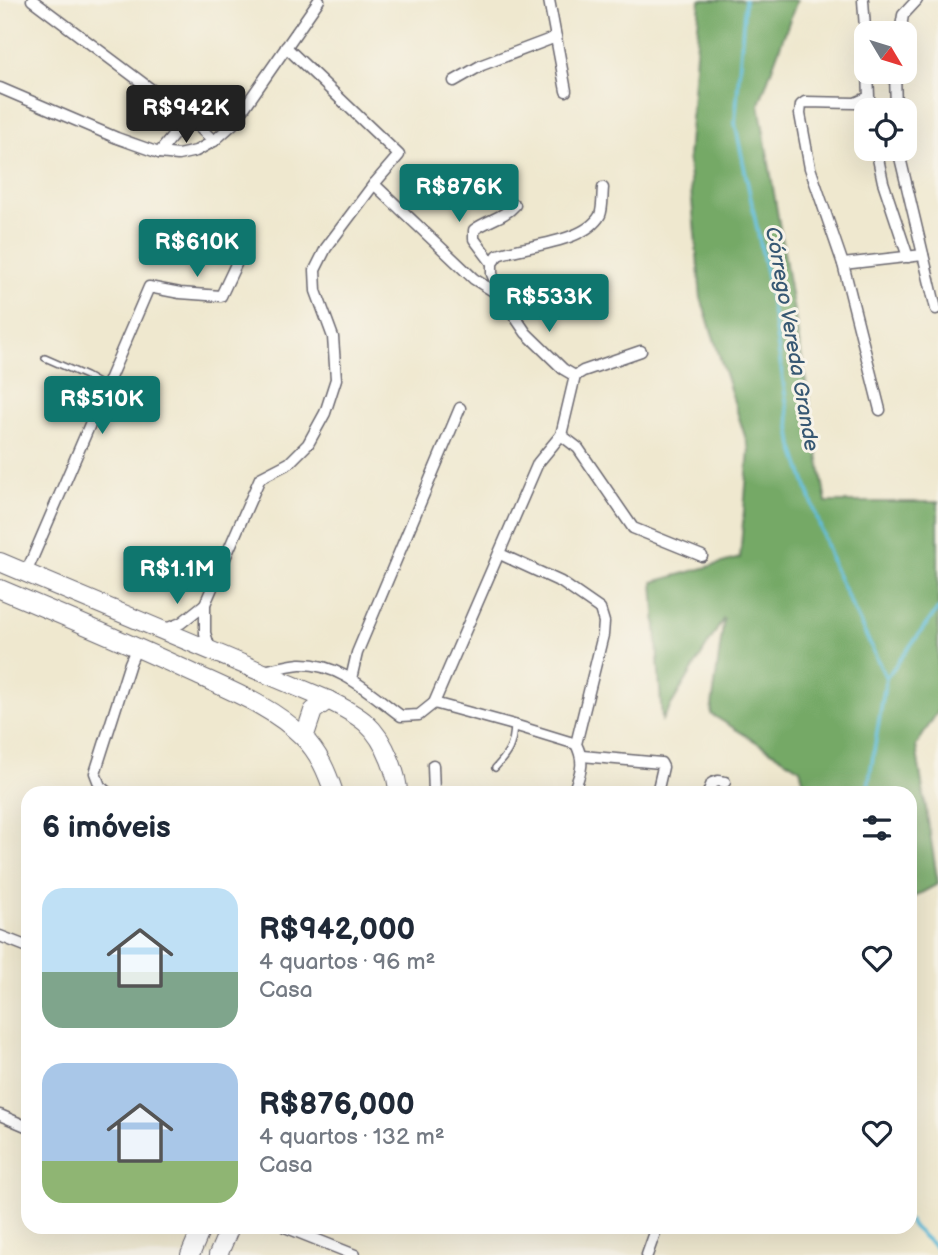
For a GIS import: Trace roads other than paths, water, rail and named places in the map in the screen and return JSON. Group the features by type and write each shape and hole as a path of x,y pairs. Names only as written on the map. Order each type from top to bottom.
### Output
{"main road":[{"path":"0,562 328,700 360,716 375,730 393,767 397,786"},
{"path":"0,589 137,647 256,703 283,720 304,738 325,767 332,786"},
{"path":"304,738 313,711 328,700"},
{"path":"190,1255 199,1234"},
{"path":"218,1255 227,1234"}],"street":[{"path":"32,0 188,117 214,141"},
{"path":"0,88 159,153 178,155 196,151 214,141 233,124 319,0"},
{"path":"549,0 566,91"},
{"path":"863,0 864,21"},
{"path":"901,21 902,15 917,0"},
{"path":"454,81 482,65 556,37"},
{"path":"211,652 205,633 205,604 260,478 289,463 308,444 325,412 336,379 333,337 316,291 315,270 326,248 399,155 286,47"},
{"path":"868,84 869,97 855,103 805,102 801,105 800,114 810,168 843,264 880,410"},
{"path":"159,153 188,117"},
{"path":"879,161 908,257"},
{"path":"901,161 936,309"},
{"path":"374,184 474,279 500,296"},
{"path":"575,376 563,369 526,333 500,296 492,274 492,263 498,255 565,239 592,225 601,213 603,188"},
{"path":"492,263 474,239 474,230 484,222 508,213 515,205"},
{"path":"26,573 149,288 221,296 238,260 235,252 218,243"},
{"path":"843,264 923,255"},
{"path":"260,672 301,664 337,672 351,679 401,716 419,715 434,704 538,463 562,435 575,376 641,351"},
{"path":"351,679 358,653 460,408"},
{"path":"562,435 578,448 633,528 702,556"},
{"path":"500,554 561,582 600,609 604,622 603,635 576,744 582,756 582,766 575,786"},
{"path":"162,630 181,622 205,604"},
{"path":"100,786 95,773 137,647"},
{"path":"434,704 514,724 576,744"},
{"path":"582,756 661,763 663,767 659,786"},
{"path":"433,765 434,786"},
{"path":"711,786 718,780 725,782"},
{"path":"0,936 21,944"},
{"path":"0,1115 21,1124"},
{"path":"302,1234 355,1255"},
{"path":"647,1255 654,1234"}],"lane":[{"path":"45,358 106,387"},
{"path":"495,768 508,754 514,724"}],"waterway":[{"name":"Córrego Vereda Grande","path":"745,0 735,123 768,281 793,446 834,568 886,678 868,786"},
{"path":"886,678 938,609"},
{"name":"Córrego Vereda Grande","path":"917,1231 938,1250"}]}
